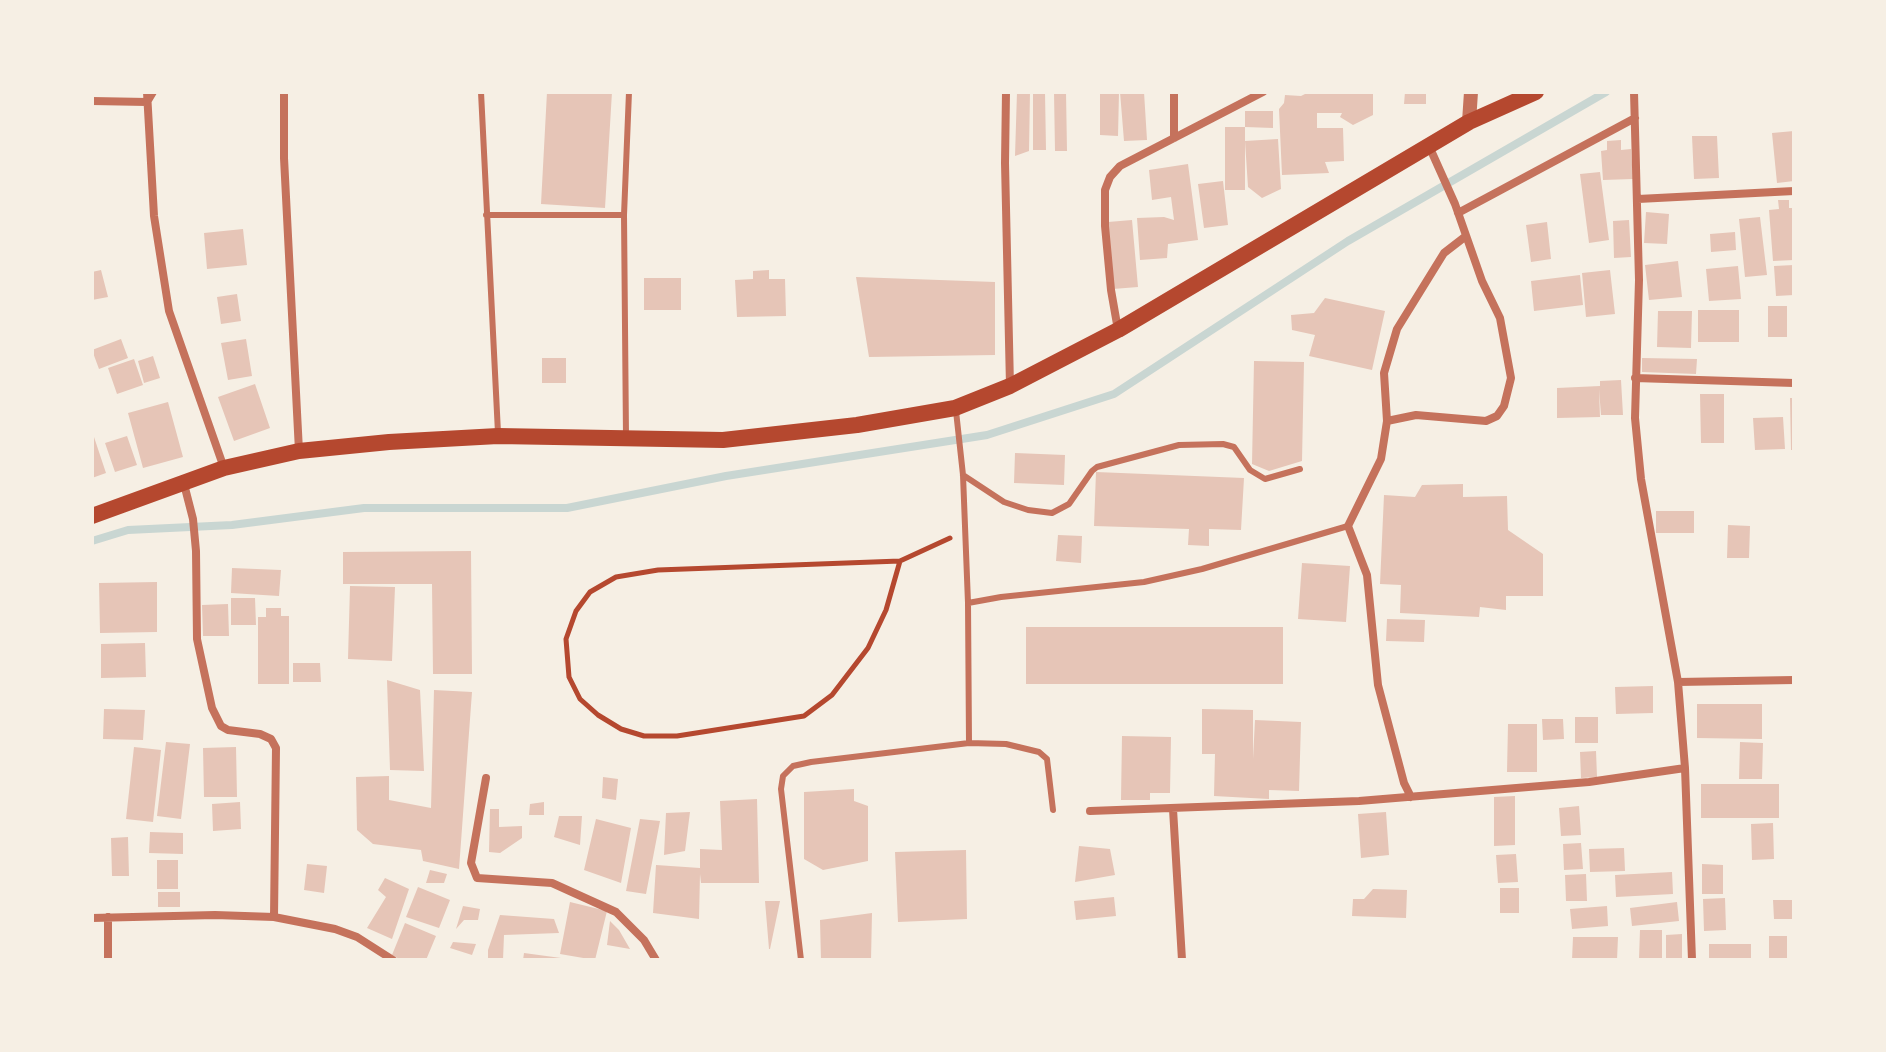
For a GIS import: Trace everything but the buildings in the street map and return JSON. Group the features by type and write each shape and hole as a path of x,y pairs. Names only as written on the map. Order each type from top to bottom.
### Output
{"main road":[{"path":"92,516 224,468 299,451 498,436 723,440 857,425 955,408 1010,386 1118,330 1469,122 1536,92"}],"street":[{"path":"92,101 147,97 153,92"},
{"path":"284,92 284,158 299,451"},
{"path":"1006,92 1010,386"},
{"path":"1174,92 1174,138"},
{"path":"1118,330 1111,290 1105,190 1110,177 1120,166 1263,92"},
{"path":"1469,122 1471,92"},
{"path":"1634,92 1639,280 1635,418 1641,479 1678,682 1685,768 1692,960"},
{"path":"147,97 154,216 169,311 224,468"},
{"path":"1456,208 1635,115"},
{"path":"1387,421 1416,415 1486,421 1497,416 1504,406 1511,378 1500,318 1482,281 1456,208 1429,146"},
{"path":"1638,199 1794,191"},
{"path":"1411,797 1404,783 1378,685 1367,575 1348,526 1381,459 1387,421 1384,373 1397,329 1444,253 1466,236"},
{"path":"1635,378 1794,383"},
{"path":"184,484 193,519 196,551 197,639 212,708 221,726 228,730 260,734 271,739 276,748 274,917"},
{"path":"1678,682 1794,680"},
{"path":"1090,811 1411,797 1589,782 1685,768"},
{"path":"486,778 471,863 477,878 552,883 616,912 644,940 656,960"},
{"path":"1173,809 1182,960"},
{"path":"108,917 108,960"},
{"path":"92,918 274,917 335,929 357,937 393,960"}],"lane":[{"path":"481,92 498,436"},
{"path":"626,438 624,215 629,92"},
{"path":"486,215 624,215"},
{"path":"955,408 963,475 969,743"},
{"path":"963,475 1004,502 1028,510 1052,513 1069,504 1097,467 1179,445 1223,444 1234,447 1250,470 1265,479 1300,469"},
{"path":"968,603 1144,582 1202,569 1348,526"},
{"path":"801,960 781,789 783,776 793,766 969,743 1006,744 1039,752 1047,759 1053,810"}],"path":[{"path":"900,561 886,610 868,648 832,695 804,716 677,736 644,736 621,729 598,715 580,699 569,677 566,639 576,611 590,592 616,577 658,570 900,561 965,530"}],"waterway":[{"path":"92,541 128,530 232,525 364,508 567,508 726,476 987,435 1114,394 1348,241 1606,92"}]}
